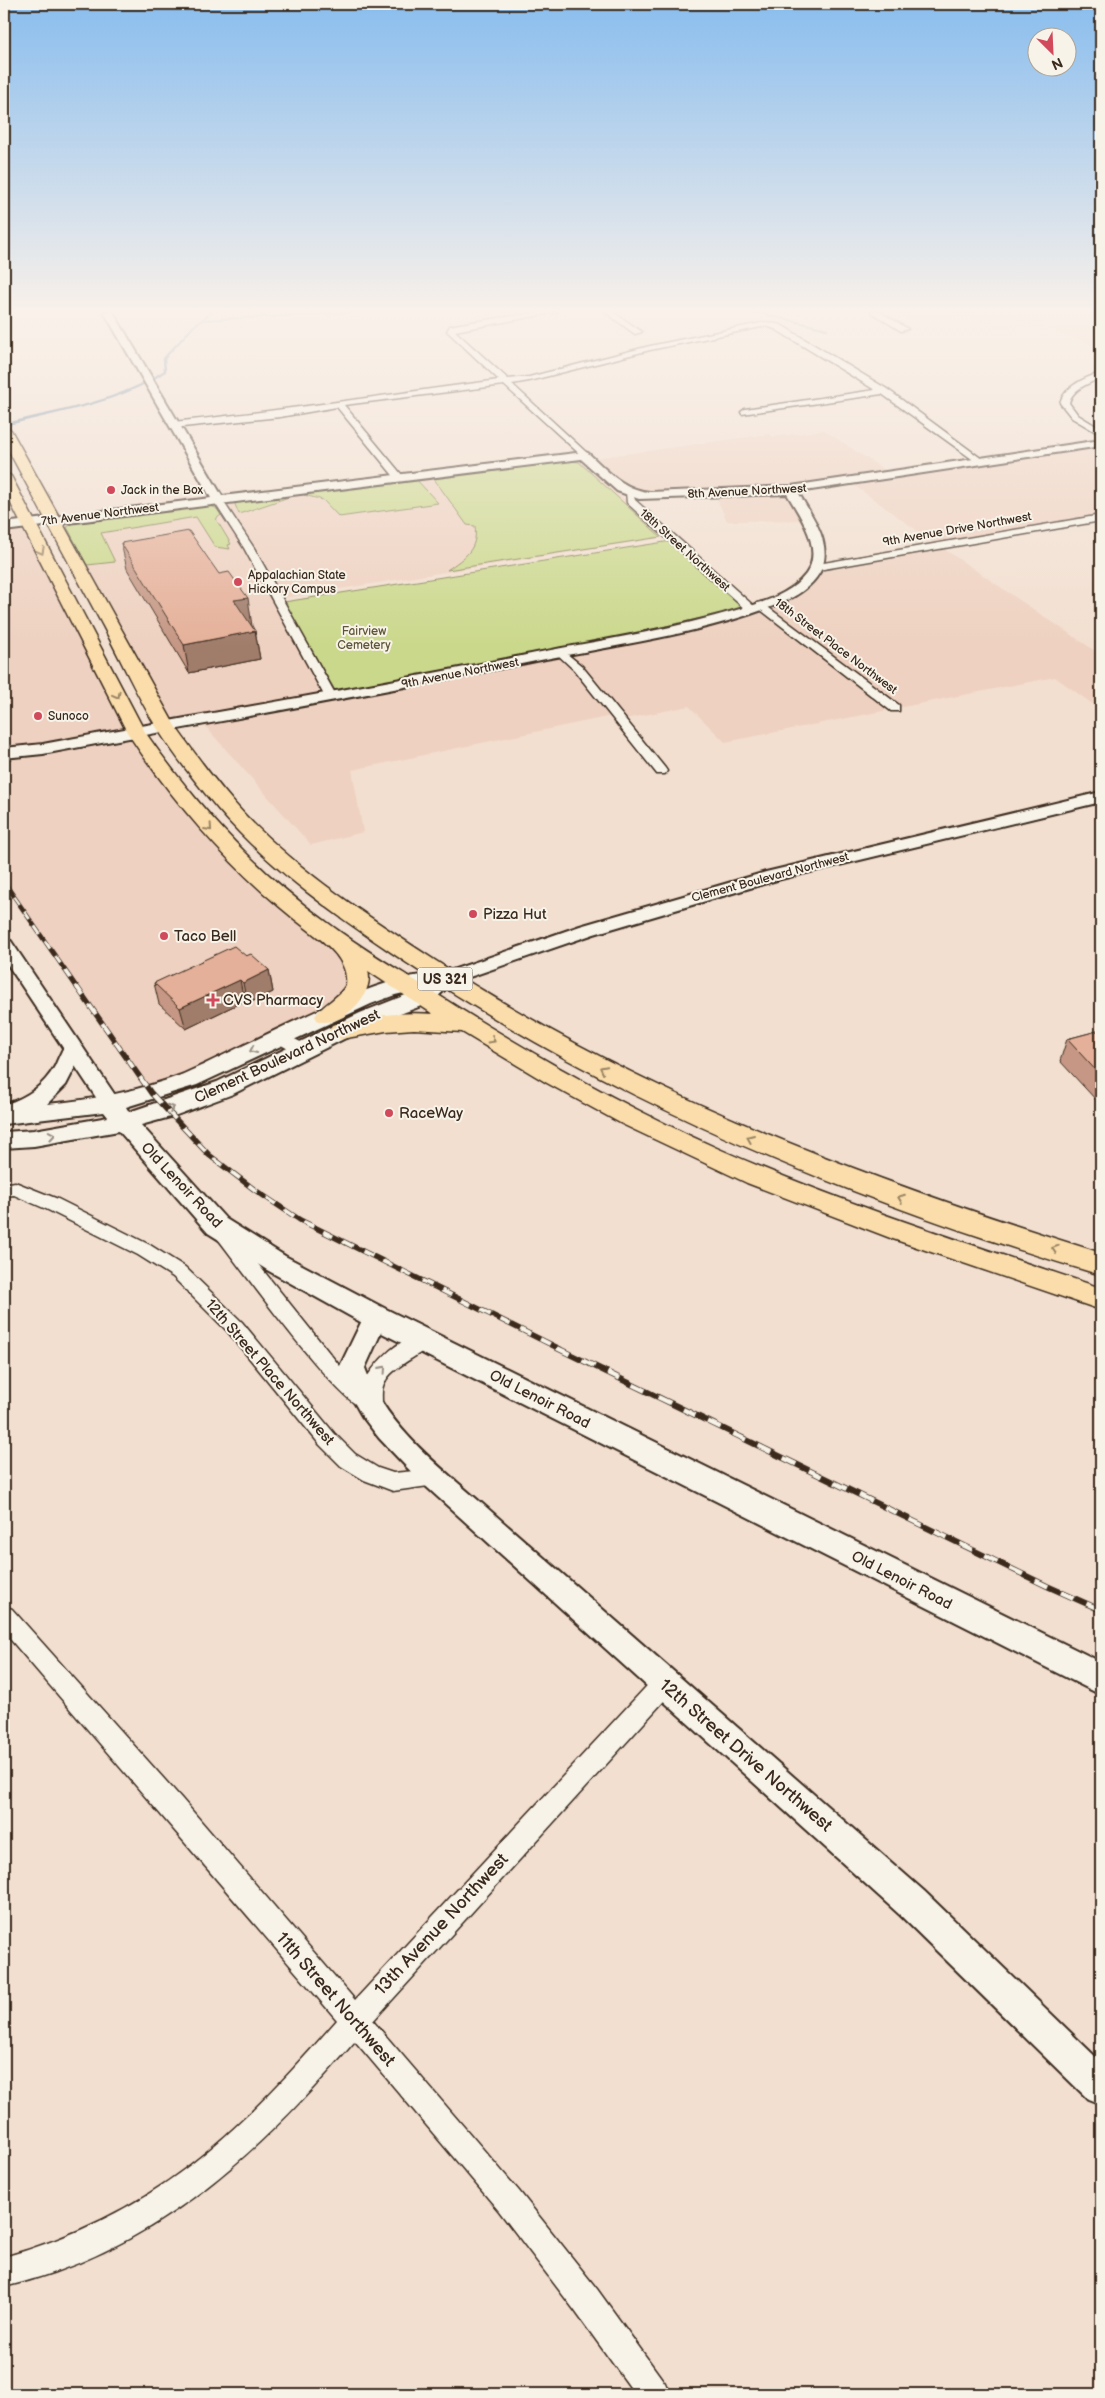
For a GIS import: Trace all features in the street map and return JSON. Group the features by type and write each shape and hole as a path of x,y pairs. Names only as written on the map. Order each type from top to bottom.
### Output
{"highway":[{"name":"US 321","path":"4,430 166,727 208,785 267,847 340,907 445,979 508,1018 577,1056 653,1094 735,1132 825,1169 923,1206 1101,1264"},
{"name":"US 321","path":"4,476 27,524 136,732 177,792 234,856 323,930 469,1027 547,1073 632,1118 710,1155 805,1195 907,1234 1101,1299"},
{"path":"323,930 353,960 360,974 358,988 347,1001 334,1024"},
{"path":"334,1024 406,1020 436,1021 469,1027"}],"main road":[{"name":"Clement Boulevard Northwest","path":"117,1112 166,1110 225,1088 303,1050 334,1024 404,984 445,979"},
{"name":"Clement Boulevard Northwest","path":"117,1112 151,1093 190,1079 280,1037 334,1024 424,997 445,979"},
{"path":"4,1115 23,1108 41,1097 61,1076 73,1050"},
{"path":"4,1115 117,1112"},
{"path":"4,1140 34,1138 117,1112"},
{"name":"Old Lenoir Road","path":"117,1112 217,1226 276,1263 425,1342 1101,1679"}],"street":[{"path":"184,424 173,425 249,548 331,697"},
{"path":"355,424 399,478"},
{"name":"18th Street Northwest","path":"550,424 618,488 629,493 630,501 756,607"},
{"path":"929,424 982,462"},
{"path":"1087,424 1101,432"},
{"name":"8th Avenue Northwest","path":"629,493 650,496 791,490 1101,443"},
{"name":"7th Avenue Northwest","path":"4,527 584,456"},
{"path":"791,490 816,539 820,554 818,567"},
{"name":"9th Avenue Drive Northwest","path":"818,567 1099,521"},
{"name":"9th Avenue Northwest","path":"4,753 43,749 331,697 722,618 756,607 799,588 812,576 818,567"},
{"name":"18th Street Place Northwest","path":"756,607 895,708"},
{"path":"561,652 578,668 661,772"},
{"name":"Clement Boulevard Northwest","path":"445,979 588,930 772,876 1101,797"},
{"path":"4,945 73,1050 117,1112"},
{"path":"280,1037 303,1050"},
{"name":"12th Street Place Northwest","path":"4,1190 15,1188 52,1204 137,1246 179,1272 234,1327 327,1439 348,1460 371,1474 393,1482 436,1478"},
{"name":"12th Street Drive Northwest","path":"217,1226 332,1371 436,1478 912,1903 1101,2086"},
{"path":"376,1317 352,1368 360,1390 381,1420"},
{"path":"381,1420 371,1406 370,1392 377,1377 397,1357 425,1342"},
{"name":"11th Street Northwest","path":"4,1616 173,1808 509,2201 586,2300 654,2394"},
{"name":"13th Avenue Northwest","path":"4,2272 24,2267 85,2244 154,2209 212,2167 275,2108 354,2019 665,1683"}],"shaded area":[{"path":"824,430 892,475 1101,447 1101,516 1050,523 1052,525 938,545 1101,655 1101,710 1055,677 725,742 689,706 620,720 616,715 352,770 363,832 311,845 205,726 333,703 331,697 722,617 792,592 818,567 936,544 848,481 791,490 807,520 727,521 714,493 638,495 588,459 769,434 774,437"},
{"name":"Appalachian State Hickory Campus","path":"570,459 584,461 665,537 271,600 320,687 316,694 177,719 166,715 67,527 78,521"},
{"path":"27,524 155,762 353,960 347,1001 151,1093 4,882 4,527"}],"green space":[{"path":"571,461 579,462 661,537 447,570 469,552 474,541 475,526 467,525 434,479 438,476"},
{"path":"416,479 438,503 339,517 323,500 304,495 312,491"},
{"path":"284,495 289,497 239,514 234,502"},
{"path":"206,505 216,508 221,515 216,519 231,544 228,545 230,549 215,547 196,517 101,533 115,562 87,565 67,527 78,521"},
{"name":"Fairview Cemetery","path":"671,541 746,608 582,645 336,692 284,602"}],"building":[{"name":"Appalachian State Hickory Campus","path":"189,531 219,574 229,572 248,598 234,600 255,631 184,645 121,543"},
{"path":"234,946 246,956 251,954 269,970 243,983 240,980 180,1008 154,983"},
{"path":"1101,1030 1101,1076 1067,1039"}],"waterway":[{"path":"4,425 9,424"}],"railway":[{"path":"4,882 78,989"},
{"path":"77,987 151,1093 209,1155 255,1190 300,1220 560,1349"},
{"path":"557,1348 1047,1586 1101,1610"}],"place":[{"name":"Jack in the Box","path":"111,490"},
{"name":"Appalachian State Hickory Campus","path":"238,582"},
{"name":"Sunoco","path":"38,716"},
{"name":"Pizza Hut","path":"473,914"},
{"name":"Taco Bell","path":"164,936"},
{"name":"CVS Pharmacy","path":"213,1000"},
{"name":"RaceWay","path":"389,1113"}]}
